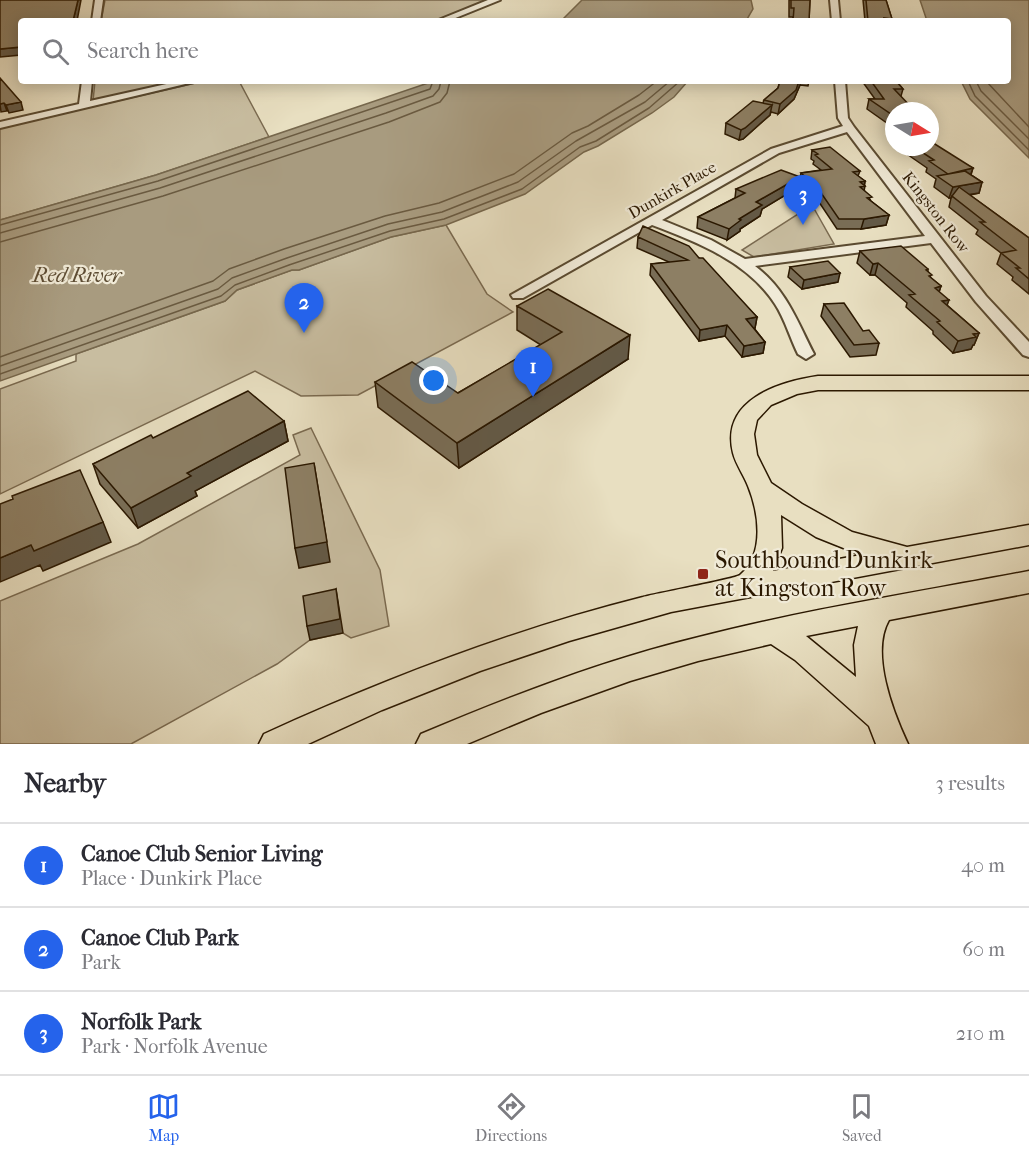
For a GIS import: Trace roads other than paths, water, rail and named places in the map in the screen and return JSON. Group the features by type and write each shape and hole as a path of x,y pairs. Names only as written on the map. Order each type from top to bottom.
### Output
{"main road":[{"path":"746,587 759,573 769,549 768,519 762,489 750,467 742,435 751,411 769,395 818,382 1029,383"},
{"path":"762,489 850,543 878,551 924,554"},
{"path":"274,744 355,707 498,651 622,614 746,587 1029,535"},
{"path":"432,744 556,693 696,650 1029,582"},
{"path":"879,612 868,642 879,716 892,744"},
{"path":"776,632 809,654 879,716"}],"street":[{"path":"96,18 99,0"},
{"path":"448,18 496,0"},
{"path":"834,0 836,18"},
{"path":"84,106 87,84"},
{"path":"0,125 181,84"},
{"name":"Kingston Row","path":"840,84 843,118 849,128 1002,324 1029,352"},
{"name":"Dunkirk Place","path":"518,295 775,151 849,128"},
{"path":"654,220 689,234 744,263 780,300 806,354"},
{"path":"744,263 934,239"}],"water":[{"path":"582,0 751,0 753,9 748,18 564,18"},
{"path":"920,0 1029,0 1029,158 970,99 962,84 1011,84 1011,18 926,18"},
{"name":"Red River","path":"425,84 685,84 674,97 652,113 584,152 525,194 446,225 391,237 299,270 292,270 237,290 225,301 0,381 0,220 156,175"}],"place":[{"name":"Norfolk Park","path":"803,225"},
{"name":"Canoe Club Park","path":"304,333"},
{"name":"Canoe Club Senior Living","path":"533,397"},
{"name":"Southbound Dunkirk at Kingston Row","path":"703,574"}]}
